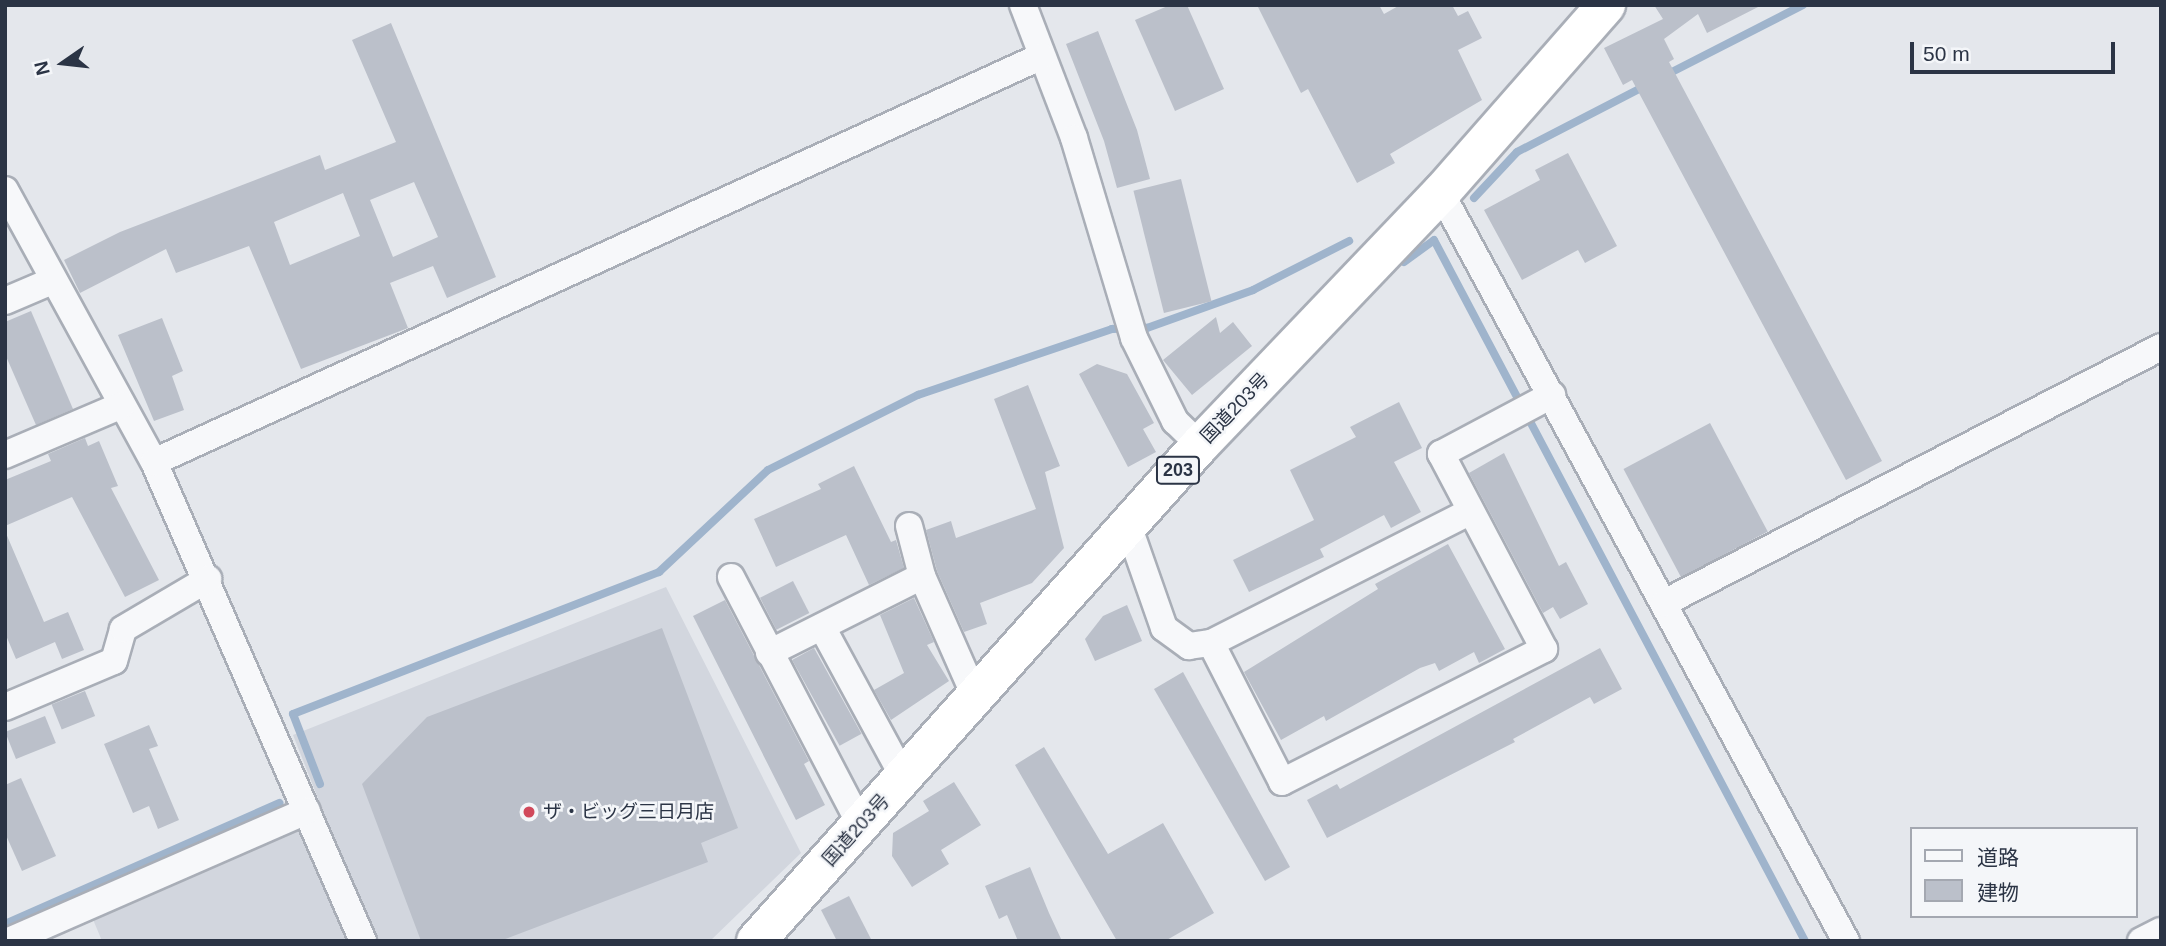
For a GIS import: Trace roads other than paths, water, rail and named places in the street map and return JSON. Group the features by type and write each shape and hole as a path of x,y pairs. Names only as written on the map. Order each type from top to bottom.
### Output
{"highway":[{"name":"国道203号","path":"756,941 1200,445 1441,193 1606,5"}],"street":[{"path":"1023,5 1074,138 1131,328 1175,421 1200,445"},
{"path":"154,462 1042,56"},
{"path":"5,190 52,281 154,462 208,579 363,941"},
{"path":"1441,193 1846,941"},
{"path":"5,301 52,281"},
{"path":"1664,603 2161,346"},
{"path":"1211,643 1282,782 1544,649 1469,512 1441,454 1552,395"},
{"path":"5,455 122,405"},
{"path":"1128,525 1164,628 1189,646 1211,643 1469,512"},
{"path":"909,526 922,576 975,696"},
{"path":"769,653 922,576"},
{"path":"731,577 860,824"},
{"path":"5,707 114,661 123,629 208,579"},
{"path":"822,627 903,776"},
{"path":"9,941 307,811"},
{"path":"2141,941 2161,931"}],"waterway":[{"path":"1666,75 1803,5"},
{"path":"1474,198 1517,152 1645,86"},
{"path":"1404,262 1434,240 1805,941"},
{"path":"320,784 293,714 659,572 768,470 918,395 1112,329 1147,328 1253,290 1349,241"},
{"path":"5,924 279,803"}],"place":[{"name":"ザ・ビッグ三日月店","path":"529,812"}]}
